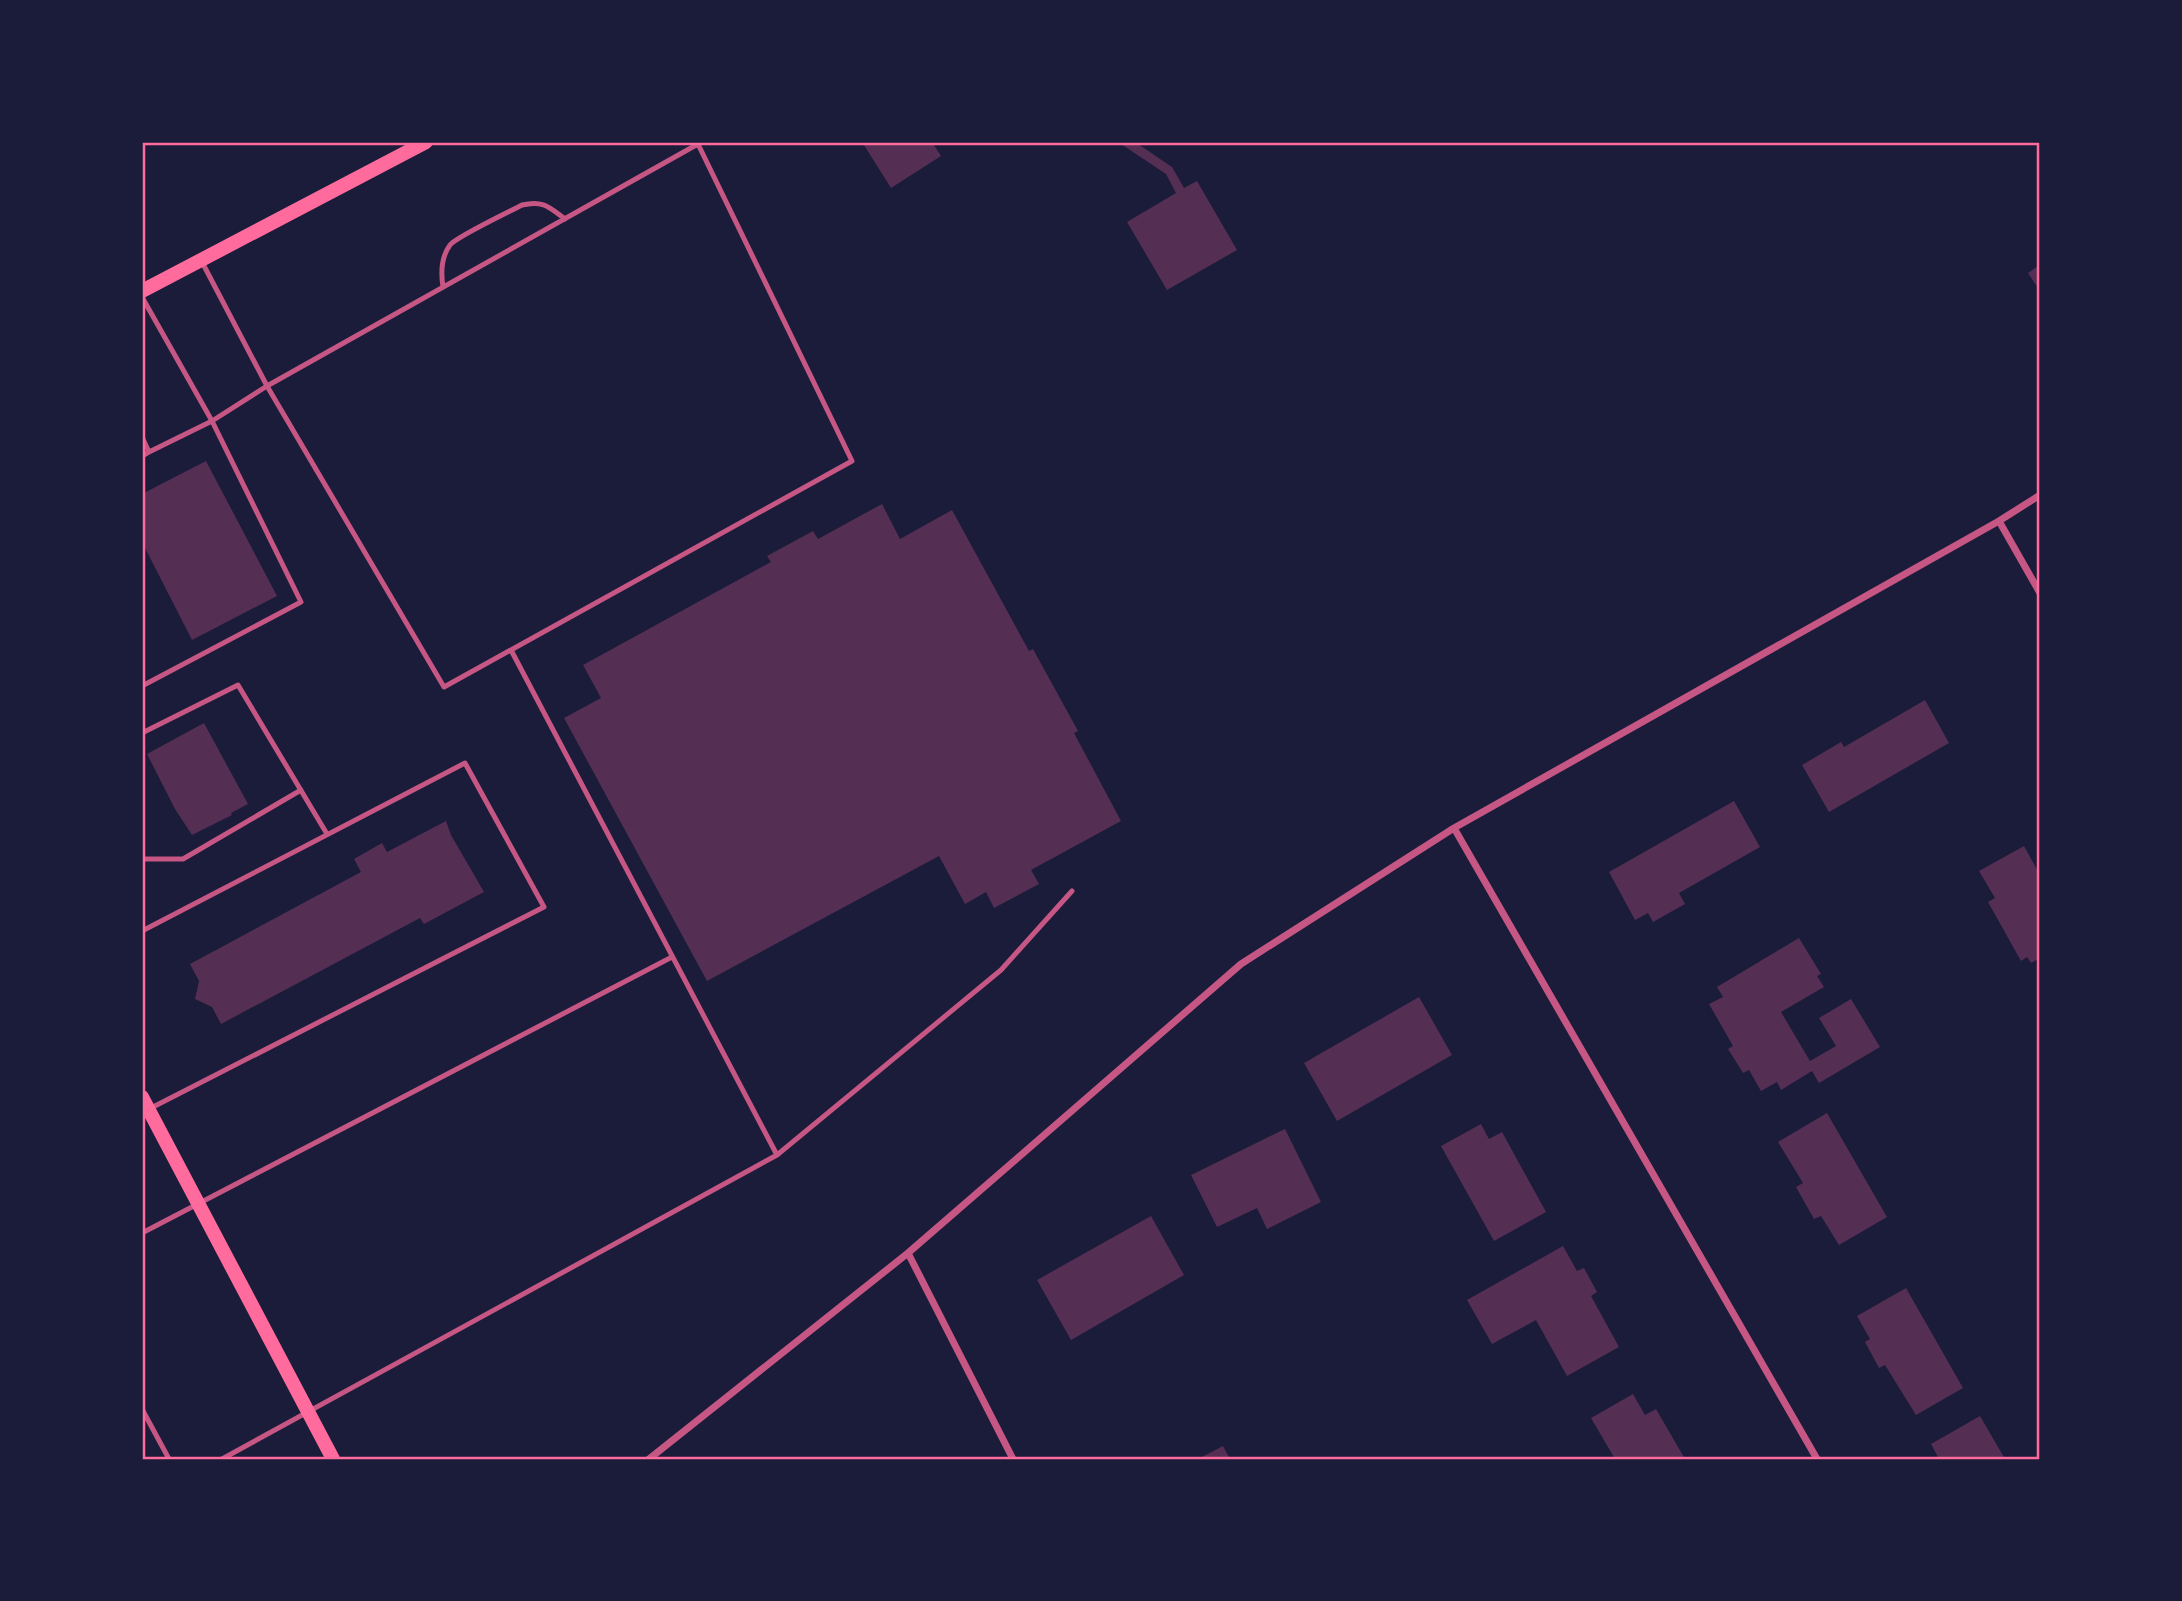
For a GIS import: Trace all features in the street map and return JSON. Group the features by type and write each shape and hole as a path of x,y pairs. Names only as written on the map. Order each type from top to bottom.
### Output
{"main road":[{"path":"142,291 426,142"},
{"path":"145,1104 333,1459"}],"street":[{"path":"649,1459 908,1253 1241,964 1454,828 1999,521 2040,495"},
{"path":"1999,521 2040,593"},
{"path":"1454,828 1817,1459"},
{"path":"908,1253 1013,1459"}],"lane":[{"path":"142,456 212,421 267,386 698,143 852,461 444,687 267,386 200,259"},
{"path":"443,287 443,261 451,244 522,205 534,202 547,205 565,219"},
{"path":"142,297 212,421 301,602 142,686"},
{"path":"142,437 149,452"},
{"path":"510,650 777,1155"},
{"path":"142,733 238,685 327,834"},
{"path":"142,931 465,763 544,907 145,1104"},
{"path":"142,859 183,859 301,790"},
{"path":"222,1459 777,1155 1001,970 1072,891"},
{"path":"142,1233 672,957"},
{"path":"142,1409 169,1459"}],"building":[{"path":"862,142 932,142 941,156 891,188"},
{"path":"1118,142 1135,142 1172,167 1184,188 1197,181 1237,250 1167,290 1127,222 1176,193 1166,174"},
{"path":"2040,265 2040,291 2028,273"},
{"path":"206,461 277,596 192,640 142,542 142,494"},
{"path":"882,504 900,539 952,510 1029,651 1033,649 1078,731 1074,733 1121,821 1031,870 1039,884 994,908 986,892 965,904 939,856 707,981 564,718 601,698 583,665 771,562 767,556 813,531 818,539"},
{"path":"1925,700 1949,743 1829,812 1802,765 1841,742 1844,747"},
{"path":"204,723 248,804 192,835 175,809 147,754"},
{"path":"1734,801 1760,847 1679,893 1685,904 1653,922 1648,913 1635,920 1609,872"},
{"path":"446,821 451,835 484,892 424,924 420,918 221,1024 212,1007 195,999 199,981 190,964 361,872 354,859 382,843 387,852"},
{"path":"2024,846 2040,875 2040,958 2031,963 2027,957 2021,961 1988,902 1995,898 1979,871"},
{"path":"1799,938 1821,974 1817,976 1824,987 1781,1012 1810,1061 1836,1046 1819,1018 1851,999 1880,1047 1819,1083 1812,1071 1781,1090 1777,1082 1761,1091 1749,1070 1743,1073 1728,1049 1733,1046 1709,1004 1723,997 1717,987"},
{"path":"1419,997 1452,1055 1337,1121 1304,1063"},
{"path":"1827,1113 1887,1217 1839,1245 1821,1216 1814,1219 1796,1187 1803,1183 1778,1142"},
{"path":"1481,1124 1489,1139 1502,1132 1546,1212 1494,1241 1441,1146"},
{"path":"1285,1129 1321,1202 1267,1229 1257,1208 1217,1227 1191,1175"},
{"path":"1151,1216 1184,1275 1071,1340 1037,1280"},
{"path":"1563,1246 1577,1271 1584,1268 1597,1292 1591,1296 1619,1347 1567,1376 1536,1320 1492,1344 1467,1300"},
{"path":"1906,1288 1963,1388 1916,1415 1885,1365 1879,1368 1865,1342 1870,1339 1857,1316"},
{"path":"1633,1394 1645,1415 1656,1409 1685,1459 1615,1459 1591,1418"},
{"path":"1980,1416 2005,1459 1939,1459 1931,1444"},
{"path":"1223,1446 1230,1459 1198,1459"}]}
